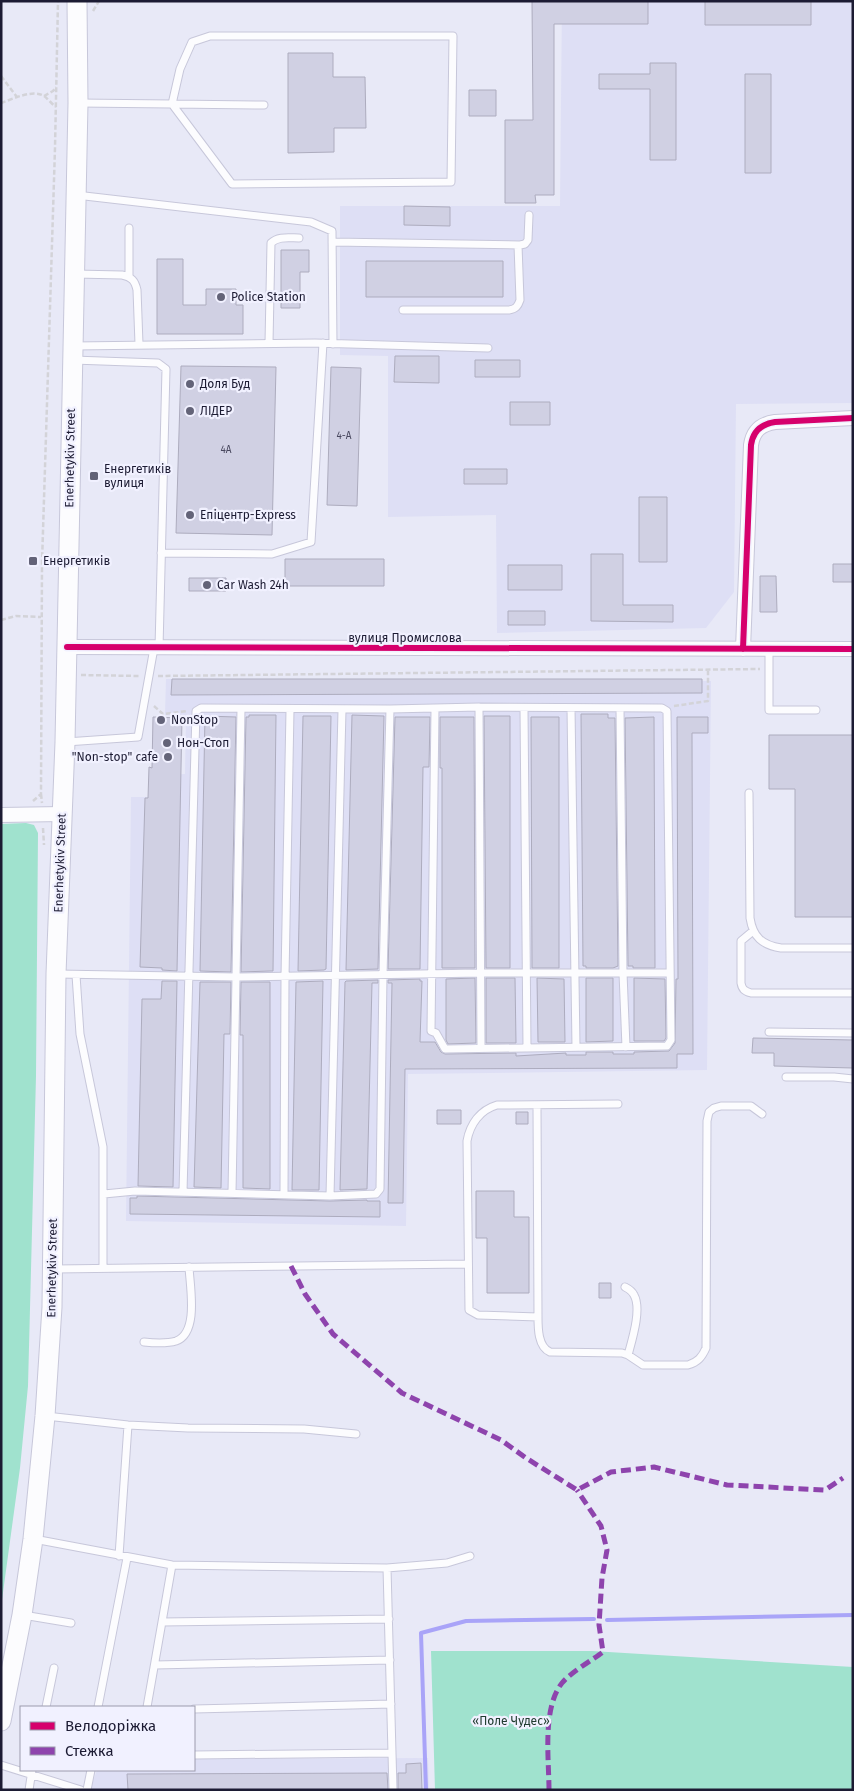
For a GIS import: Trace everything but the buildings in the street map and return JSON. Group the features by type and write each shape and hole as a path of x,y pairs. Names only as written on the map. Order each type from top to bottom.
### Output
{"main road":[{"name":"Enerhetykiv Street","path":"1,1721 22,1615 32,1539 45,1416 52,1307 56,974 65,742 78,103 77,1"}],"street":[{"path":"743,649 750,445 754,433 763,425 775,422 853,418"},
{"name":"вулиця Промислова","path":"67,648 853,649"},
{"path":"1,815 62,814"}],"lane":[{"path":"210,36 453,36 451,182 232,184 172,104 180,69 192,42 210,36"},
{"path":"78,103 264,105"},
{"path":"76,195 311,222 332,231 333,344"},
{"path":"332,242 518,245 525,244 528,240 529,215"},
{"path":"129,228 129,276"},
{"path":"269,343 271,243 280,238 298,238"},
{"path":"403,310 514,309 520,300 518,245"},
{"path":"74,274 129,276 135,282 137,290 138,344"},
{"path":"161,553 272,554 311,542 323,343"},
{"path":"72,353 138,344 323,343 488,348"},
{"path":"65,742 138,737 157,648 166,369 158,363 72,353"},
{"path":"769,649 768,710 816,710"},
{"path":"479,707 481,1048"},
{"path":"524,708 528,1048"},
{"path":"571,708 576,1047"},
{"path":"620,708 623,973 626,1047"},
{"path":"183,1192 195,714 198,709 665,708 668,713 670,1044 664,1046 626,1047 446,1049 436,1033 431,1030 435,709"},
{"path":"232,1193 241,709"},
{"path":"104,1194 135,1191 330,1196 376,1194 380,1189 390,709"},
{"path":"284,1194 285,977 290,710"},
{"path":"330,1196 342,710"},
{"path":"749,793 750,918 753,931 763,942 781,948 853,948"},
{"path":"753,931 741,941 741,983 742,988 746,992 853,993"},
{"path":"56,974 285,977 481,973 670,973"},
{"path":"76,975 80,1034 103,1147 104,1268"},
{"path":"769,1032 853,1033"},
{"path":"786,1077 853,1079"},
{"path":"538,1317 478,1315 469,1310 467,1141 470,1130 479,1115 492,1106 618,1104"},
{"path":"537,1105 538,1330 541,1341 548,1351 616,1352 628,1355 643,1364 688,1365 702,1357 706,1348 706,1121 709,1112 720,1106 751,1106 762,1114"},
{"path":"52,1269 468,1264"},
{"path":"144,1342 171,1342 183,1337 188,1331 191,1312 188,1267"},
{"path":"625,1287 633,1292 636,1300 636,1321 628,1355"},
{"path":"45,1416 128,1425 188,1428 304,1429 356,1434"},
{"path":"119,1556 128,1425"},
{"path":"32,1539 172,1565 387,1568 447,1563 470,1556"},
{"path":"98,1706 127,1558"},
{"path":"147,1706 172,1565"},
{"path":"387,1568 393,1790"},
{"path":"22,1615 72,1623"},
{"path":"162,1622 389,1619"},
{"path":"155,1665 390,1660"},
{"path":"46,1706 54,1668"},
{"path":"195,1708 391,1704"},
{"path":"195,1755 392,1753"},
{"path":"1,1765 20,1769"},
{"path":"87,1790 91,1771"},
{"path":"29,1790 32,1772 82,1790"}],"path":[{"path":"44,847 42,814 41,617 58,1"},
{"path":"93,12 100,1"},
{"path":"1,76 18,97"},
{"path":"44,96 53,91 57,86"},
{"path":"1,103 18,97 36,94 44,96 56,107"},
{"path":"1,620 16,616 41,617"},
{"path":"42,675 150,676 769,669"},
{"path":"662,708 708,701 708,670"},
{"path":"152,703 163,714 198,709"},
{"path":"30,804 42,794"}],"shaded area":[{"path":"562,1 853,1 853,403 736,404 734,592 706,628 497,633 496,515 388,517 388,356 340,355 340,206 560,206"},
{"path":"166,679 711,681 707,1070 408,1074 406,1226 126,1221 131,797 166,797 167,775 185,774 186,716 165,715"},
{"path":"428,1758 429,1790 90,1790 97,1771 195,1771 195,1759"}],"green space":[{"path":"26,823 34,825 38,833 36,1076 28,1386 20,1468 1,1607 1,824"},
{"name":"«Поле Чудес»","path":"431,1651 592,1651 853,1667 853,1790 435,1790"}],"waterway":[{"path":"607,1620 853,1615"},
{"path":"426,1790 421,1633 466,1621 594,1619"}],"marked path":[{"path":"291,1266 305,1294 333,1334 402,1393 501,1440 577,1490 611,1472 654,1467 727,1485 825,1490 843,1478"},
{"path":"549,1790 549,1720 556,1694 562,1683 570,1675 603,1652 599,1625 602,1578 607,1550 601,1526 577,1490"}],"cycle path":[{"path":"743,649 751,445 754,436 762,426 775,422 853,418"},
{"path":"67,647 853,649"}],"place":[{"name":"Police Station","path":"221,297"},
{"name":"Доля Буд","path":"190,384"},
{"name":"ЛІДЕР","path":"190,411"},
{"name":"Енергетиків вулиця","path":"94,476"},
{"name":"Епіцентр-Express","path":"190,515"},
{"name":"Енергетиків","path":"33,561"},
{"name":"Car Wash 24h","path":"207,585"},
{"name":"NonStop","path":"161,720"},
{"name":"Нон-Стоп","path":"167,743"},
{"name":"\"Non-stop\" cafe","path":"168,757"}]}
